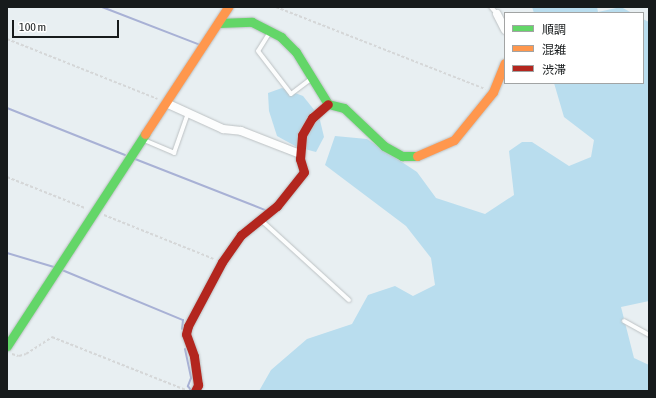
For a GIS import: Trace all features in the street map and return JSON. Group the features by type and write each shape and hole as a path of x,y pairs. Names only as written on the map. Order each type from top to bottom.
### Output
{"street":[{"path":"7,346 228,7"},
{"path":"497,14 504,28"},
{"path":"218,23 252,22 270,32 296,52 328,104 344,108 393,152 402,156 422,156 454,140 493,92 504,65"},
{"path":"166,103 223,129 241,131 300,154"},
{"path":"195,391 198,384 194,356 186,334 222,262 241,236 260,220 298,181 304,172 300,154 302,135 306,125 328,104"}],"lane":[{"path":"491,7 497,14"},
{"path":"270,32 258,51 291,94 312,79"},
{"path":"143,139 174,153 188,113"},
{"path":"260,220 349,300"},
{"path":"624,321 649,335"}],"path":[{"path":"276,7 493,92"},
{"path":"7,39 166,103"},
{"path":"7,177 222,262"},
{"path":"7,351 14,355 26,354 52,337 190,391"}],"shaded area":[{"path":"532,7 597,7 598,12 534,12"},
{"path":"621,7 630,12 598,12"},
{"path":"644,20 649,22 649,301 621,307 634,358 649,365 649,391 259,391 271,370 307,339 352,324 368,295 395,286 413,296 435,285 431,258 406,226 325,165 335,136 367,139 417,172 436,198 485,214 514,195 509,151 522,142 532,142 569,166 591,157 594,140 564,117 554,84 644,84"},
{"path":"282,88 303,96 319,116 324,137 316,152 297,147 277,136 269,111 268,93"}],"waterway":[{"path":"102,7 198,44"},
{"path":"7,108 125,155"},
{"path":"135,159 265,210"},
{"path":"7,253 54,267"},
{"path":"62,270 183,320 182,329"},
{"path":"185,349 191,378 188,386 190,389"}],"traffic: fast":[{"path":"218,23 252,22 281,37 296,52 328,104 344,108 384,146 402,156 417,156"},
{"path":"7,346 145,134"}],"traffic: slow":[{"path":"145,134 228,7"},
{"path":"417,156 454,140 493,92 504,65"}],"traffic: jam":[{"path":"195,391 198,385 194,356 186,334 188,326 222,262 241,235 277,206 304,172 300,159 302,135 312,118 328,104"}]}
